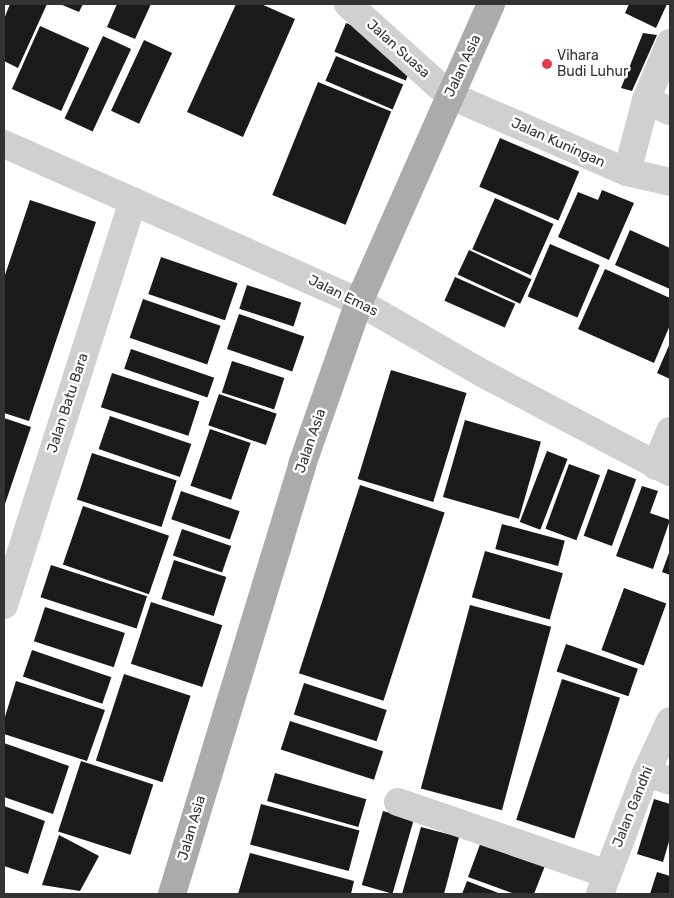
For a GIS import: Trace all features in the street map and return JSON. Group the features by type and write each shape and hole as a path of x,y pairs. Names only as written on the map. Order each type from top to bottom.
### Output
{"main road":[{"name":"Jalan Asia","path":"172,894 302,465 359,302 449,95 491,4"}],"street":[{"name":"Jalan Suasa","path":"348,4 449,95"},
{"path":"627,172 646,100 670,43"},
{"name":"Jalan Kuningan","path":"449,95 627,172 670,182"},
{"path":"646,100 670,111"},
{"name":"Jalan Emas","path":"4,144 359,302 482,373 663,469"},
{"name":"Jalan Batu Bara","path":"4,605 133,201"},
{"path":"663,469 670,432"},
{"name":"Jalan Gandhi","path":"603,884 658,777 670,720"},
{"path":"398,802 603,884"}],"building":[{"path":"10,4 47,4 18,68 4,61 4,19"},
{"path":"60,4 83,4 79,12"},
{"path":"117,4 151,4 135,39 107,27"},
{"path":"236,4 261,4 295,19 243,137 187,112"},
{"path":"629,4 667,4 656,28 625,13"},
{"path":"346,23 417,52 406,81 334,52"},
{"path":"40,26 89,48 61,111 12,89"},
{"path":"643,33 657,35 632,91 621,88"},
{"path":"103,36 131,49 93,132 65,118"},
{"path":"144,40 172,53 139,124 111,111"},
{"path":"336,56 403,85 393,109 325,81"},
{"path":"318,82 391,112 346,225 272,195"},
{"path":"500,138 579,172 558,220 479,187"},
{"path":"602,190 634,203 609,260 558,237 578,192 598,200"},
{"path":"495,198 553,224 531,275 472,249"},
{"path":"30,200 96,222 29,421 4,413 4,278"},
{"path":"630,230 670,248 670,289 615,265"},
{"path":"550,244 600,265 577,318 528,296"},
{"path":"469,250 532,279 520,304 458,274"},
{"path":"161,257 238,283 225,320 148,294"},
{"path":"605,269 670,298 670,325 654,363 578,329"},
{"path":"455,277 515,304 505,328 444,301"},
{"path":"247,285 301,303 293,326 239,309"},
{"path":"143,299 221,326 207,364 130,338"},
{"path":"239,314 304,336 292,371 227,349"},
{"path":"670,343 670,379 657,373"},
{"path":"131,349 214,378 207,398 124,369"},
{"path":"232,361 284,378 274,409 222,392"},
{"path":"391,370 467,393 433,502 358,479"},
{"path":"112,373 199,401 188,436 101,407"},
{"path":"219,394 277,414 266,445 208,425"},
{"path":"110,416 191,444 180,477 99,449"},
{"path":"4,418 31,427 4,507"},
{"path":"465,420 541,442 519,519 443,497"},
{"path":"210,429 251,443 231,500 190,486"},
{"path":"547,451 568,459 540,530 520,522"},
{"path":"92,453 177,481 162,527 77,500"},
{"path":"569,464 600,475 576,540 545,529"},
{"path":"608,469 636,479 612,546 584,536"},
{"path":"360,485 445,513 383,701 299,673"},
{"path":"642,486 658,491 650,513 670,520 653,569 616,556"},
{"path":"181,491 240,511 230,540 171,519"},
{"path":"83,506 169,536 149,594 63,565"},
{"path":"502,524 565,541 558,566 495,549"},
{"path":"182,529 231,546 222,572 173,555"},
{"path":"670,550 670,575 662,572"},
{"path":"485,551 563,573 550,619 472,597"},
{"path":"174,560 226,577 214,616 161,599"},
{"path":"51,565 147,596 137,629 40,597"},
{"path":"624,588 666,603 644,665 601,650"},
{"path":"151,602 222,625 202,687 131,664"},
{"path":"470,605 551,627 502,810 421,789"},
{"path":"45,607 125,633 114,667 34,641"},
{"path":"566,644 638,669 628,696 557,671"},
{"path":"32,650 111,677 102,704 23,676"},
{"path":"124,674 191,696 162,782 96,761"},
{"path":"562,679 620,698 574,839 516,820"},
{"path":"16,681 105,710 87,761 4,734 4,720"},
{"path":"304,683 387,710 377,741 294,714"},
{"path":"290,721 383,751 374,780 281,750"},
{"path":"4,743 69,766 53,814 4,797"},
{"path":"81,761 153,784 130,855 58,831"},
{"path":"275,773 366,799 358,827 267,801"},
{"path":"654,799 670,804 670,838 663,862 637,854"},
{"path":"261,804 360,830 349,871 250,845"},
{"path":"4,806 45,821 28,874 4,866"},
{"path":"383,811 414,820 393,894 362,885"},
{"path":"421,827 459,837 444,894 402,894"},
{"path":"59,835 99,856 80,891 42,885"},
{"path":"482,839 546,863 534,894 515,894 468,877"},
{"path":"250,853 354,881 351,894 238,894"},
{"path":"657,872 670,876 670,894 650,894"},
{"path":"467,881 501,894 462,894"}],"place":[{"name":"Vihara Budi Luhur","path":"547,64"}]}
